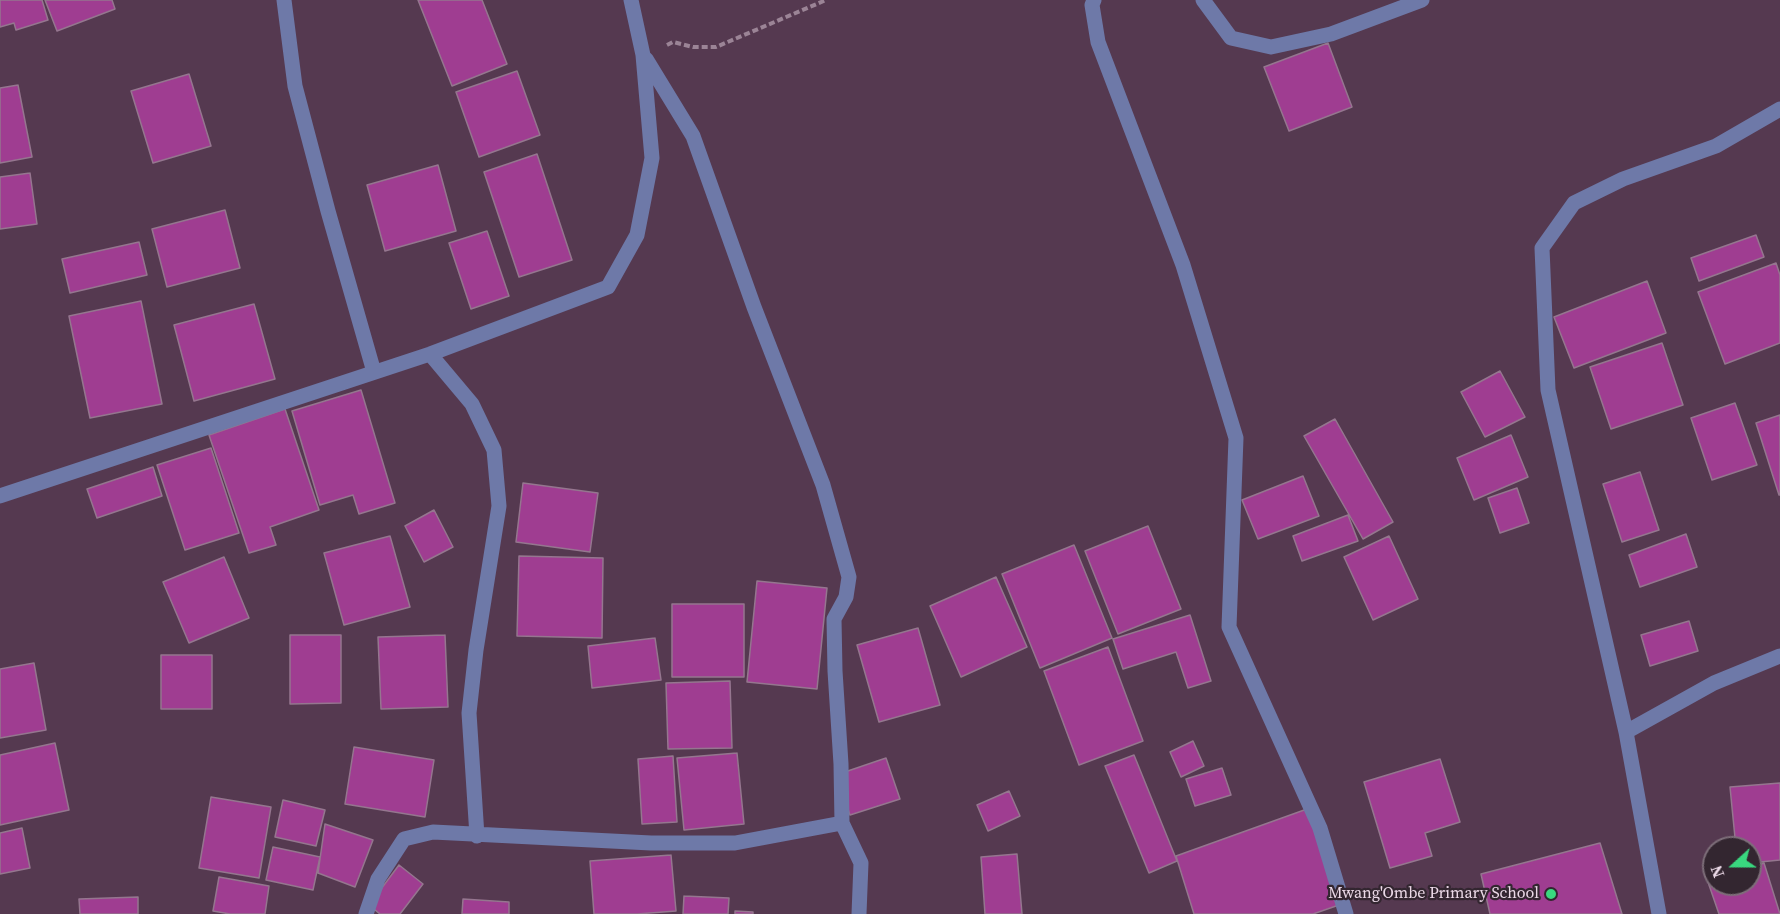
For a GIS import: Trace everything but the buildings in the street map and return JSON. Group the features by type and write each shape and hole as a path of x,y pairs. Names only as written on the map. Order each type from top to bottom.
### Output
{"street":[{"path":"284,0 295,86 374,372"},
{"path":"0,496 430,354 608,287 637,235 652,158 643,55 631,0"},
{"path":"1094,0 1092,5 1098,42 1184,265 1236,438 1229,627 1320,828 1346,914"},
{"path":"1203,0 1231,38 1271,47 1331,34 1422,0"},
{"path":"643,55 693,136 754,306 823,485 849,577 846,597 834,619 842,823 861,863 859,914"},
{"path":"1659,914 1626,732 1548,390 1542,248 1574,203 1623,179 1716,146 1780,109"},
{"path":"430,354 472,404 494,450 499,506 476,650 469,713 477,836"},
{"path":"1626,732 1714,683 1780,656"},
{"path":"366,914 378,879 404,839 432,832 651,843 735,843 842,823"}],"path":[{"path":"643,55 673,42 693,47 716,47 826,0"}],"place":[{"name":"Mwang'Ombe Primary School","path":"1551,894"}]}
